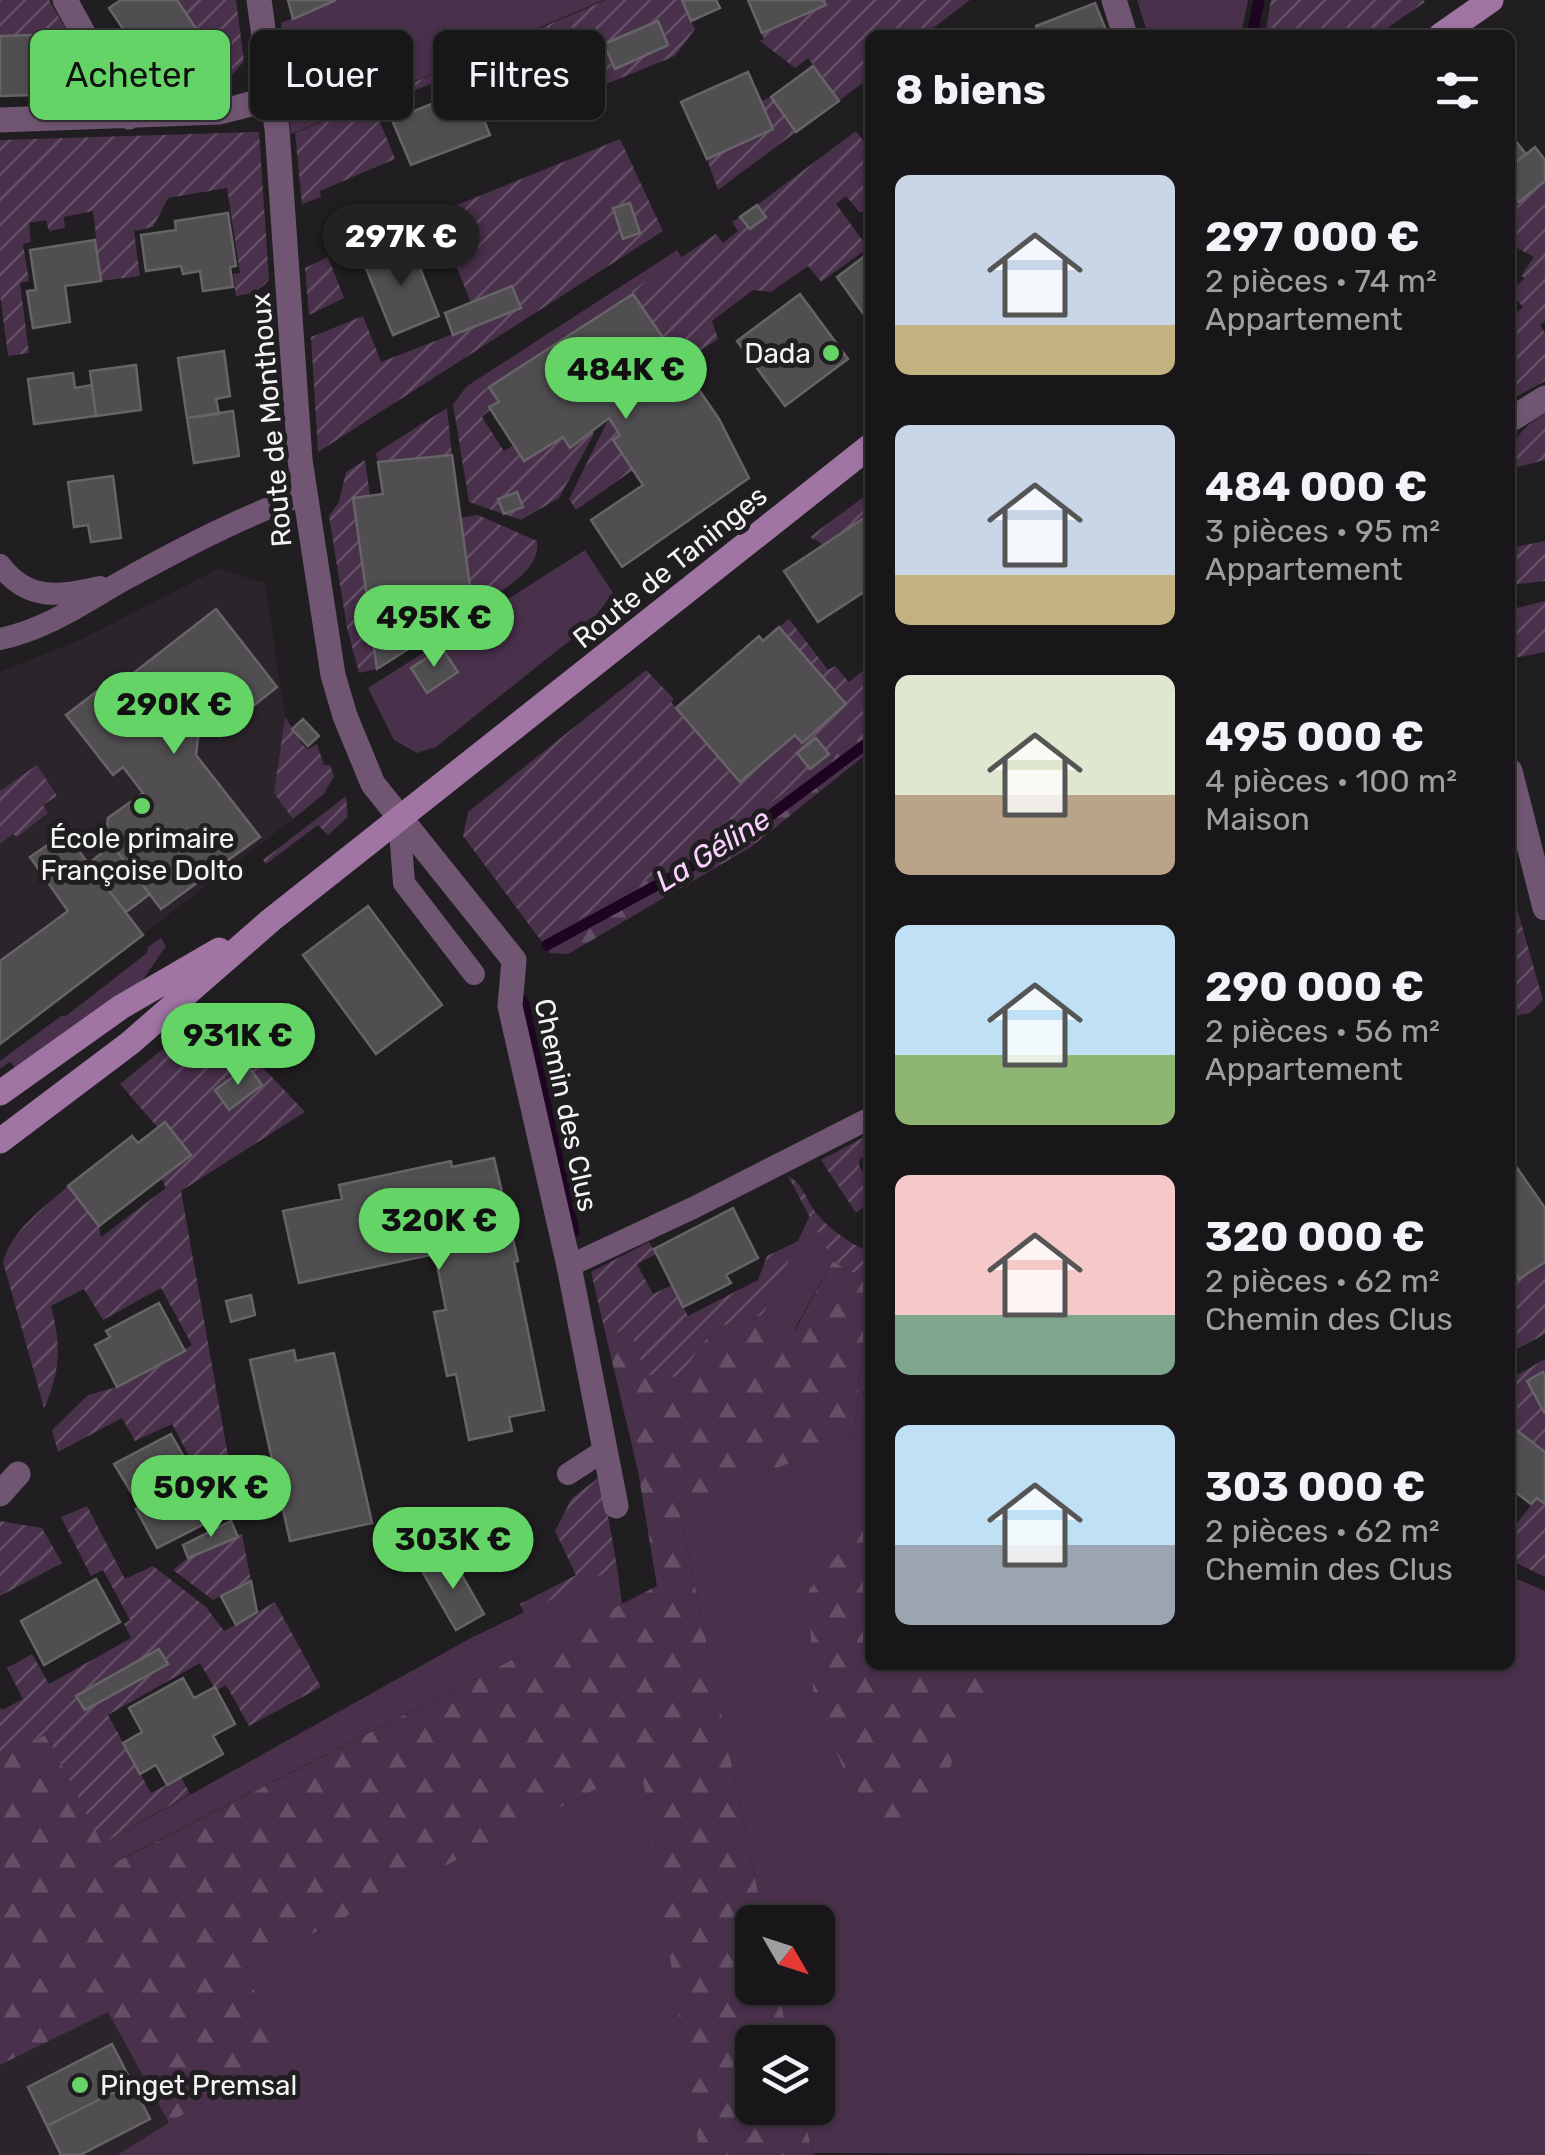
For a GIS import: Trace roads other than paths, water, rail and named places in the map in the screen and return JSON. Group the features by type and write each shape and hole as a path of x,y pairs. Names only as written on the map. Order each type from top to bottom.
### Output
{"main road":[{"path":"1448,30 1491,0"},
{"name":"Route de Taninges","path":"0,1141 130,1043 271,920 865,450"},
{"name":"Route de Taninges","path":"0,1093 122,1007 271,920"}],"street":[{"path":"66,0 82,30"},
{"name":"Route de Monthoux","path":"258,0 263,30"},
{"path":"1114,0 1123,30"},
{"path":"0,120 30,119"},
{"name":"Route de Monthoux","path":"275,120 305,494 333,674 373,784 400,818"},
{"path":"1515,417 1545,398"},
{"path":"1515,791 1545,908"},
{"name":"Chemin des Clus","path":"400,818 514,960 510,1006 569,1266 616,1506"},
{"path":"0,1494 18,1474"}],"lane":[{"path":"0,640 61,618 270,506 305,494"},
{"path":"0,564 22,587 41,594 73,593 122,582"},
{"path":"400,818 404,883 474,974"},
{"name":"Chemin des Clus","path":"569,1266 865,1121"},
{"path":"568,1474 606,1450"}],"waterway":[{"name":"La Géline","path":"1253,30 1259,0"},
{"name":"La Géline","path":"547,945 732,844 865,745"},
{"path":"523,1001 574,1232"}],"place":[{"name":"Dada","path":"831,353"},
{"name":"École primaire Françoise Dolto","path":"142,806"},
{"name":"Pinget Premsal","path":"80,2085"}]}
